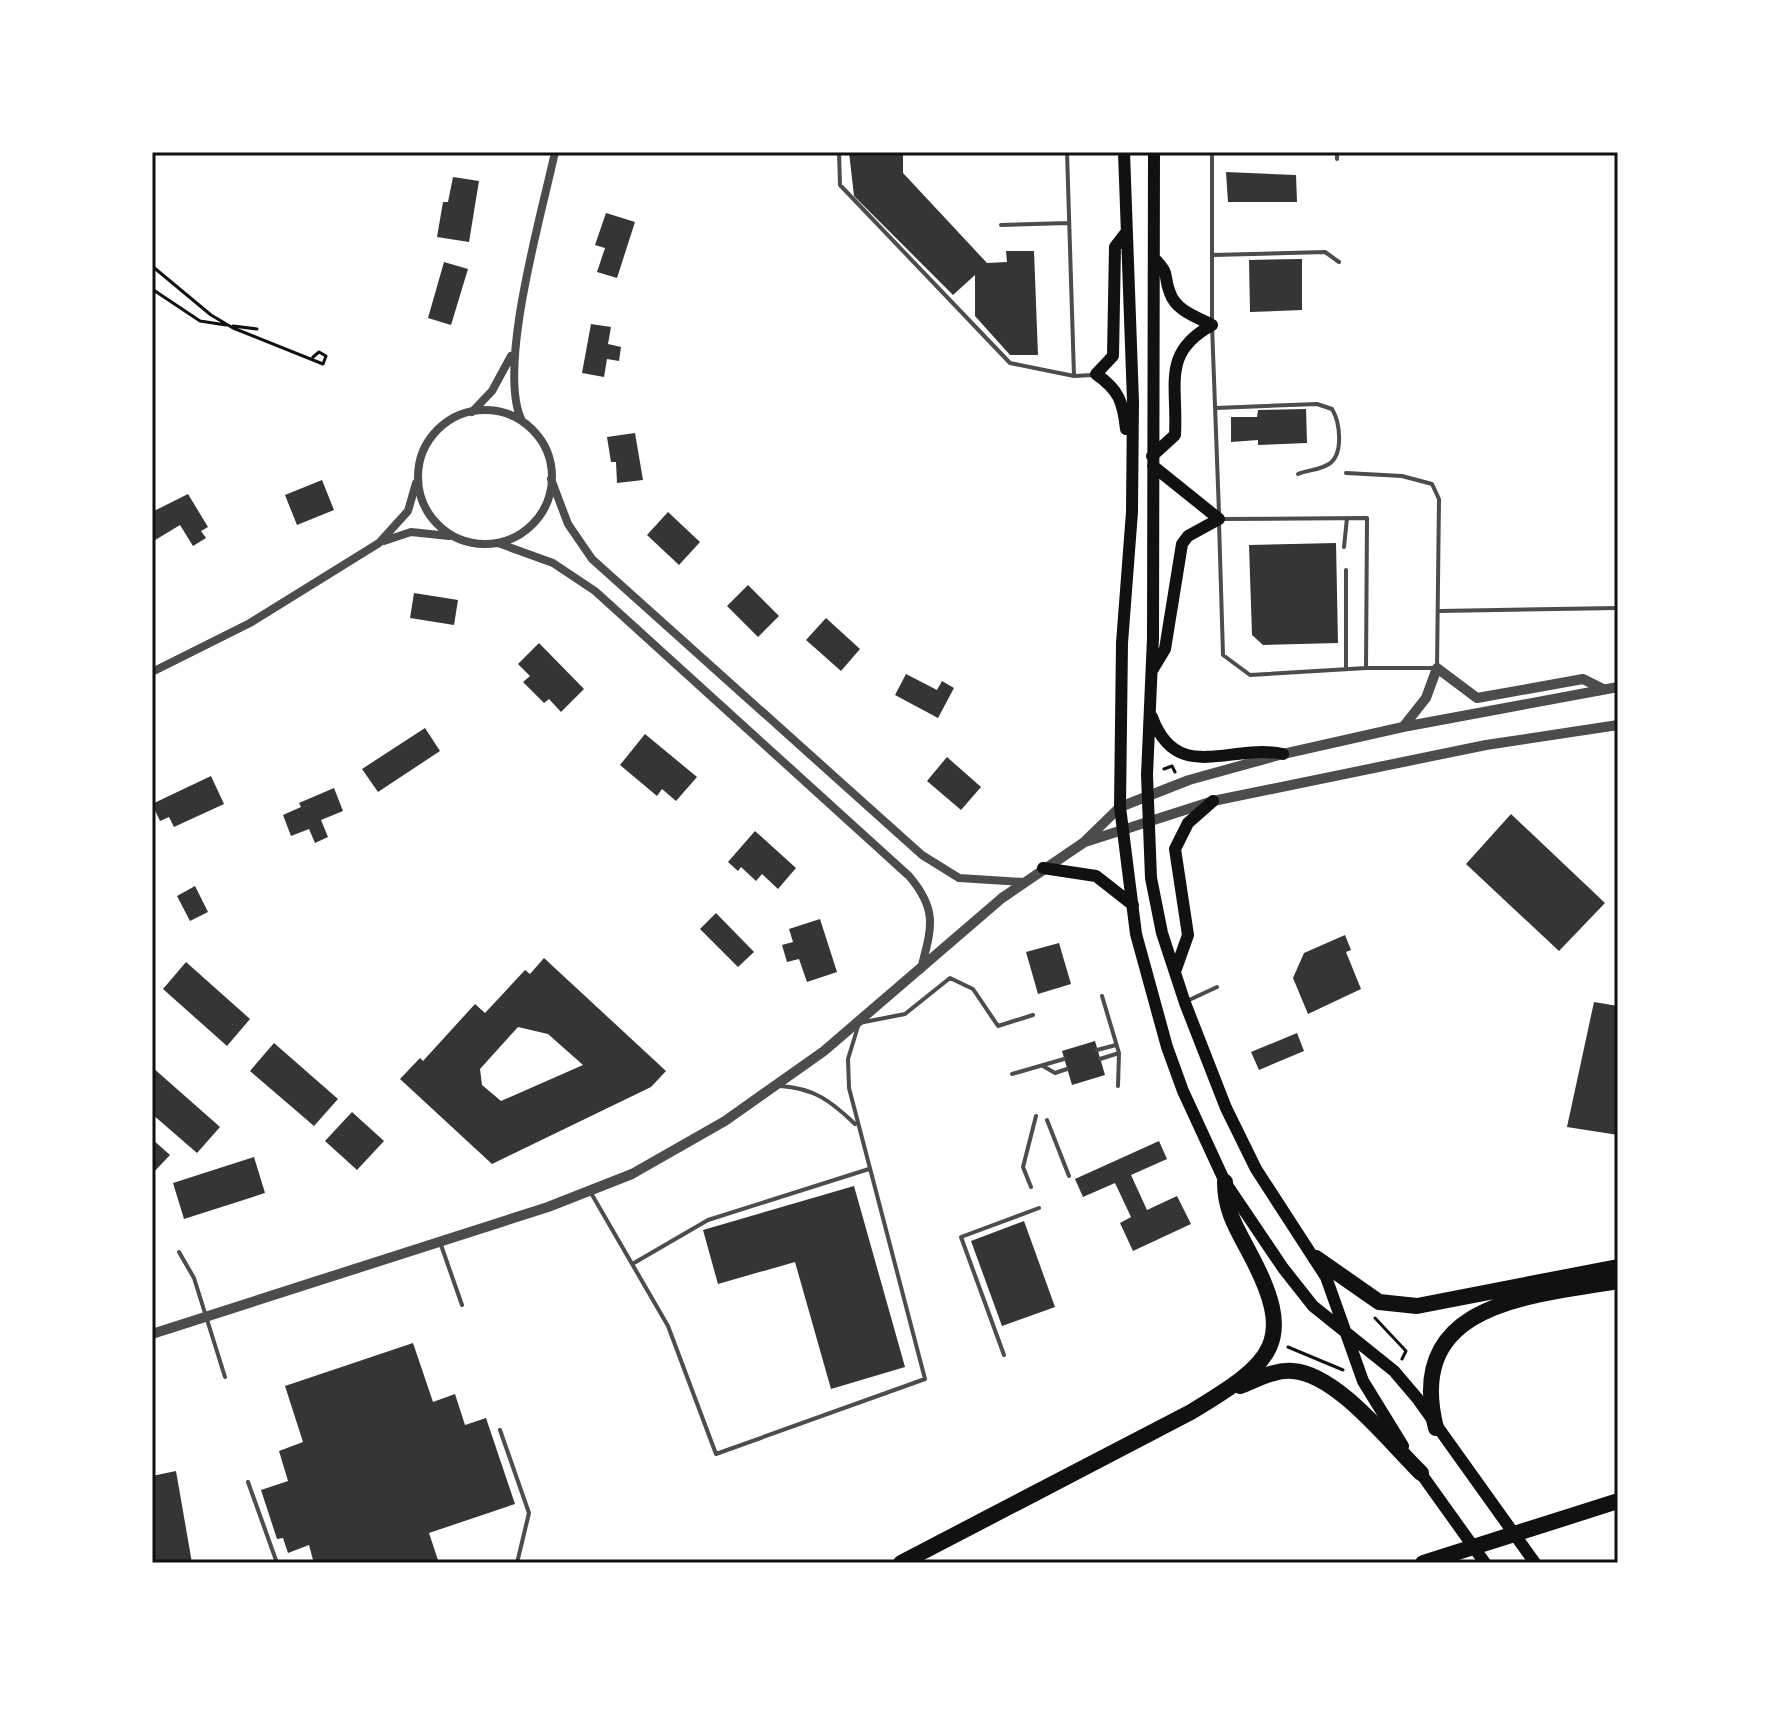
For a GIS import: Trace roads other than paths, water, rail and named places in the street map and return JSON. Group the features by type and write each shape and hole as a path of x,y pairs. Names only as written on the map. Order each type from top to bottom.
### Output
{"highway":[{"path":"1223,1392 1269,1352 1276,1322 1262,1275 1231,1221 1225,1203 1225,1182"},
{"path":"1316,1258 1379,1302 1417,1306 1618,1267"},
{"path":"1436,1428 1430,1404 1432,1380 1439,1356 1455,1330 1483,1309 1618,1281"},
{"path":"901,1563 1092,1465 1223,1392 1290,1370 1310,1374 1341,1394 1421,1473"},
{"path":"1423,1563 1618,1501"}],"main road":[{"path":"1124,152 1125,234 1132,300 1132,476 1122,643 1120,807 1136,934 1167,1047 1183,1091 1225,1182 1313,1306 1394,1371 1417,1398 1535,1563"},
{"path":"1154,152 1156,355 1148,796 1151,878 1162,933 1218,1088 1251,1160 1316,1258 1370,1395 1485,1563"},
{"path":"1125,234 1115,247 1113,356 1096,374 1113,386 1123,402 1132,476"},
{"path":"1154,258 1168,272 1170,294 1182,310 1212,325"},
{"path":"1152,461 1175,435 1175,359 1195,334 1212,325"},
{"path":"1151,672 1165,649 1182,544 1188,536 1219,519 1152,461"},
{"path":"1150,712 1166,745 1192,758 1260,750 1283,754"},
{"path":"1176,969 1188,935 1175,849 1188,823 1213,801"},
{"path":"1043,868 1096,876 1133,905"}],"street":[{"path":"555,152 513,352 513,396 522,421 546,450 551,479 568,524 592,559 922,855 959,878 1023,882"},
{"path":"472,412 492,391 513,352"},
{"path":"379,543 408,511 430,439 456,417 472,412 505,413 522,421"},
{"path":"418,471 424,504 432,518 455,537"},
{"path":"152,672 250,623 379,543 411,532 483,544 498,543 524,531 546,505 551,479"},
{"path":"498,543 553,563 585,583 909,876 926,899 931,913 921,969"},
{"path":"1403,727 1426,698 1437,668 1477,698 1583,679 1604,690"},
{"path":"152,1334 440,1242 632,1174 707,1132 776,1086 859,1023 1023,882 1083,843 1120,807 1189,780 1283,754 1403,727 1618,687"},
{"path":"1083,843 1213,801 1486,745 1618,725"}],"lane":[{"path":"839,152 840,185 1010,363 1074,376 1096,374"},
{"path":"1067,152 1074,376"},
{"path":"1212,152 1212,325 1223,655 1250,675 1366,668 1437,668 1439,499 1432,484 1402,476 1346,473"},
{"path":"1337,152 1337,159"},
{"path":"1001,225 1069,223"},
{"path":"1212,255 1325,252 1339,262"},
{"path":"1215,408 1317,404 1332,409 1338,423 1336,456 1328,464 1298,474"},
{"path":"1344,547 1347,518"},
{"path":"1219,519 1367,518 1366,668"},
{"path":"1346,570 1346,669"},
{"path":"1439,611 1618,608"},
{"path":"590,1191 668,1326 716,1454 925,1379 856,1126 848,1074 859,1023 905,1014 950,978 973,989 998,1026 1033,1015"},
{"path":"1185,1003 1217,987"},
{"path":"1102,996 1119,1053 1118,1086"},
{"path":"1097,1050 1116,1045"},
{"path":"1100,1059 1119,1053"},
{"path":"1012,1074 1064,1059"},
{"path":"1041,1065 1055,1073 1067,1069"},
{"path":"776,1086 804,1089 826,1097 856,1126"},
{"path":"1031,1187 1023,1167 1036,1116"},
{"path":"1047,1120 1069,1176"},
{"path":"634,1263 708,1220 869,1169"},
{"path":"1004,1355 961,1237 1039,1208"},
{"path":"440,1242 462,1305"},
{"path":"179,1252 194,1278 225,1377"},
{"path":"500,1430 529,1513 517,1563"},
{"path":"248,1482 277,1563"}]}
